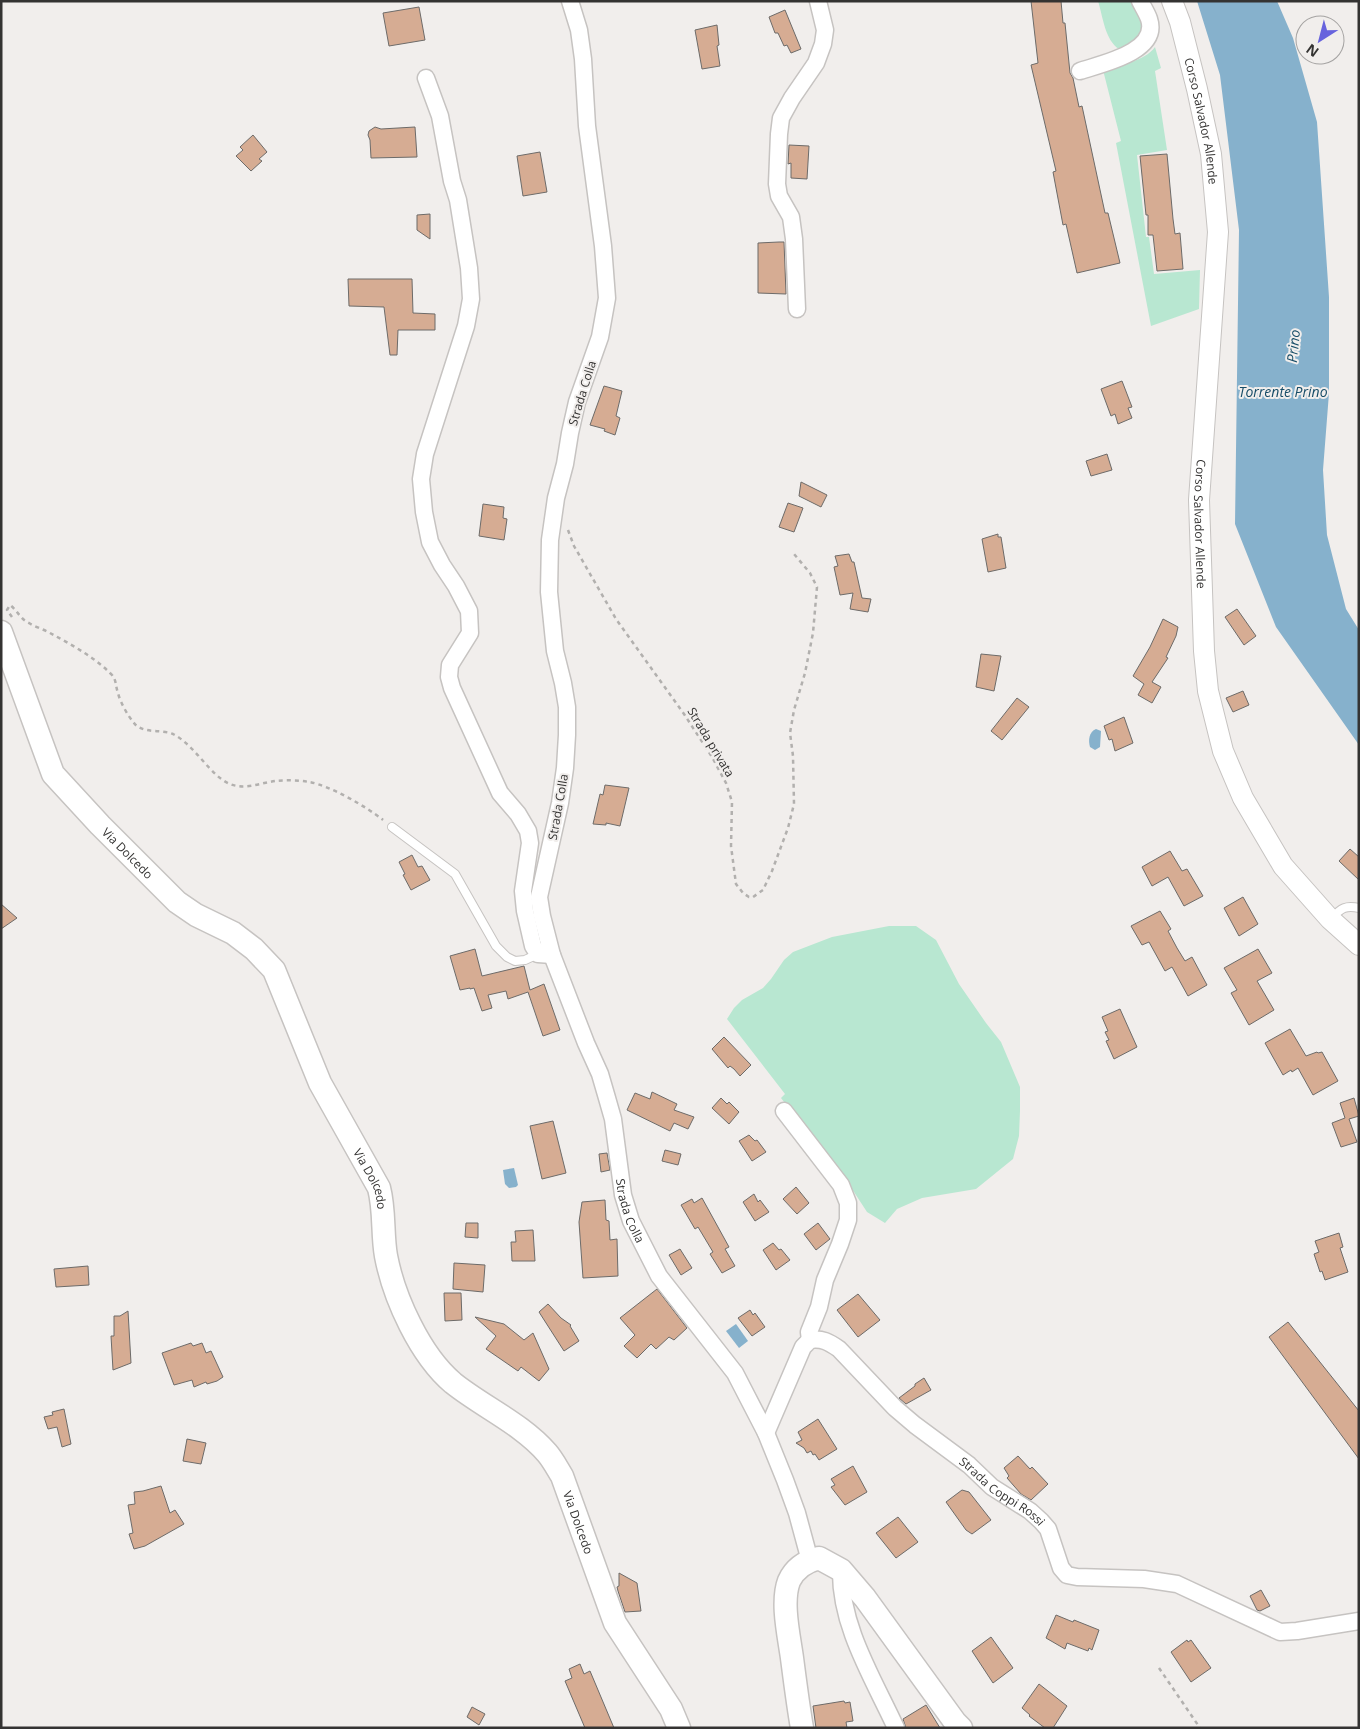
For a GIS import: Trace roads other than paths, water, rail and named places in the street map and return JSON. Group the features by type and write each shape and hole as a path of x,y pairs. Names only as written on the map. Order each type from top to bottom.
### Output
{"main road":[{"name":"Via Dolcedo","path":"8,626 6,662 53,774 100,825 177,902 196,915 233,933 254,949 274,970 320,1083 379,1188 383,1205 386,1255 403,1312 428,1357 453,1383 532,1438 548,1454 562,1476 615,1623 670,1709 679,1728"},
{"path":"802,1728 787,1617 786,1592 790,1580 800,1567 819,1558 841,1570 865,1598 961,1728"}],"street":[{"name":"Strada Colla","path":"570,1 579,30 583,60 587,126 603,246 607,298 600,337 575,410 565,464 556,498 550,540 549,592 555,651 567,707 567,735 560,803 539,896 545,954 600,1074 613,1119 623,1195 631,1221 659,1276 728,1364 766,1433 797,1513 810,1561"},
{"path":"797,309 794,238 791,217 779,196 777,184 779,134 781,118 816,63 823,44 825,30 818,1"},
{"path":"1080,71 1128,54 1139,48 1149,33 1150,20 1140,1"},
{"name":"Corso Salvador Allende","path":"1172,1 1180,22 1212,154 1218,232 1199,500 1204,651 1208,691 1223,751 1243,798 1283,866 1330,919 1359,946"},
{"path":"426,78 440,116 452,181 458,200 469,268 471,299 466,326 425,454 421,478 424,512 430,542 470,611 470,633 450,665 449,677 452,688 500,793 518,814 528,831 530,843 523,891 525,910 533,946 545,954"},
{"path":"766,1433 803,1347 810,1340 809,1332 819,1307 825,1280 848,1220 848,1203 841,1185 784,1111"},
{"name":"Strada Coppi Rossi","path":"810,1340 819,1339 829,1342 895,1408 915,1425 969,1465 992,1487 1030,1511 1048,1529 1056,1558 1067,1575 1076,1577 1144,1579 1177,1584 1280,1632 1359,1621"},
{"path":"841,1570 847,1617 854,1637 896,1728"}],"lane":[{"path":"392,827 455,874 496,946 507,957 515,961 545,954"},
{"path":"1330,919 1340,909 1348,906 1359,908"}],"water":[{"name":"Torrente Prino","path":"1197,1 1277,1 1293,38 1295,65 1301,65 1317,122 1329,297 1329,393 1323,470 1327,535 1346,609 1359,630 1359,745 1276,627 1235,524 1239,230 1220,75"},
{"path":"1096,729 1101,731 1100,747 1095,750 1090,747 1089,739 1090,734"},
{"path":"514,1168 518,1185 509,1188 505,1184 503,1170"},
{"path":"736,1324 748,1341 739,1348 726,1331"}],"water label":[{"name":"Prino","path":"1293,346"}]}
